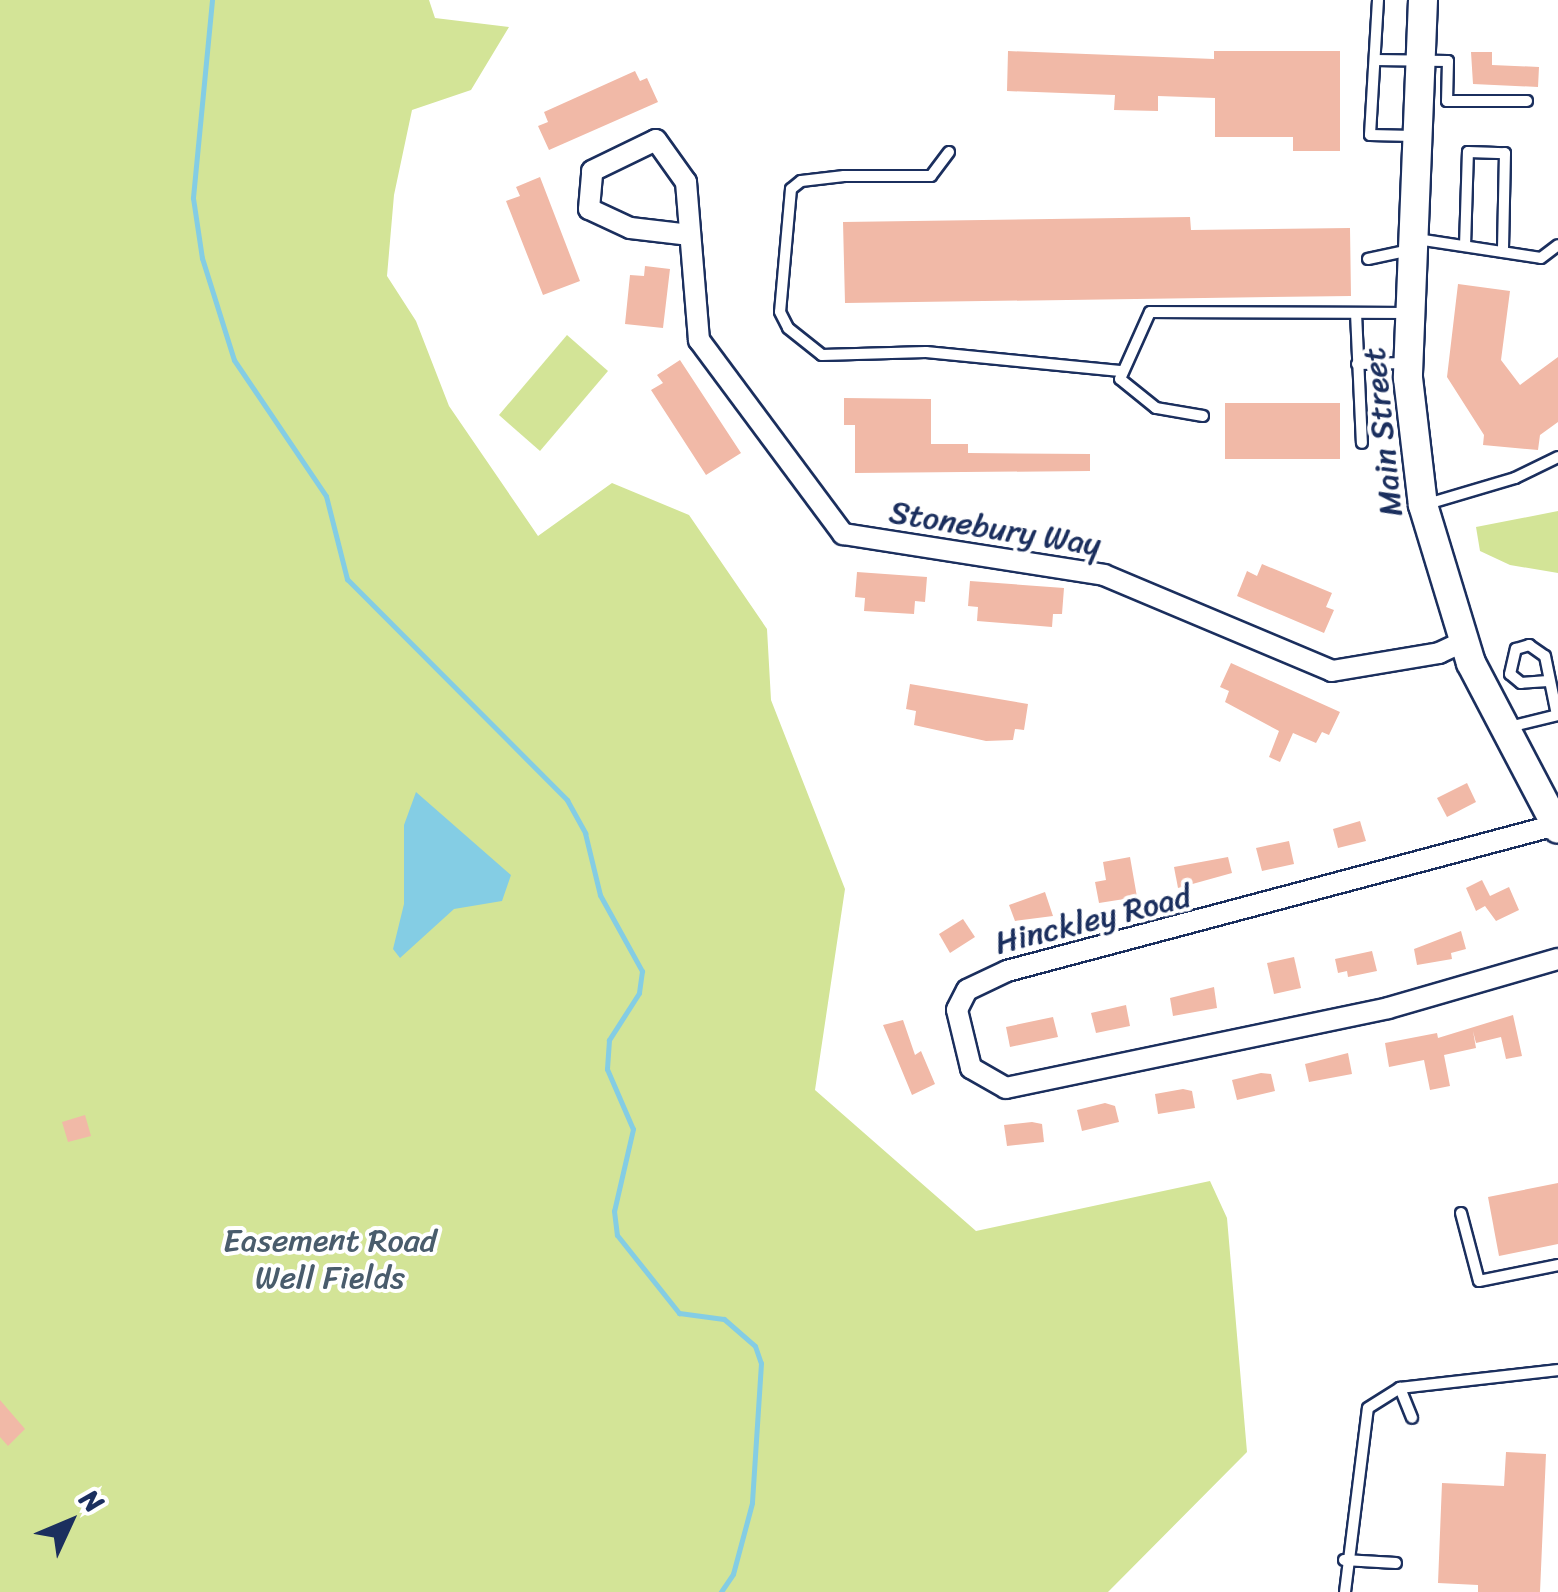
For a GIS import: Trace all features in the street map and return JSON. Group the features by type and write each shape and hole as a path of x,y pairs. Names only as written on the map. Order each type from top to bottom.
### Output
{"main road":[{"name":"Main Street","path":"1423,0 1408,362 1423,505 1463,642 1503,729 1557,827"}],"street":[{"name":"Stonebury Way","path":"690,235 630,228 589,209 592,172 656,140 686,182 699,340 842,534 1104,575 1332,671 1440,653 1463,642"},
{"name":"Hinckley Road","path":"1557,827 1006,971 967,990 956,1010 972,1068 1006,1088 1430,998 1558,959"}],"lane":[{"path":"1378,0 1370,135 1416,136"},
{"path":"1375,60 1448,62 1446,102 1526,101"},
{"path":"949,152 930,176 844,176 800,182 790,189 780,312 788,328 822,354 926,352 1120,371"},
{"path":"1466,246 1468,152 1506,153 1503,252"},
{"path":"1368,258 1411,244 1466,246 1542,258 1558,245"},
{"path":"1204,416 1156,408 1126,387 1120,371 1144,318 1157,311 1409,313"},
{"path":"1356,312 1362,443"},
{"path":"1357,364 1408,362"},
{"path":"1423,505 1515,478 1558,457"},
{"path":"1503,729 1558,715 1545,656 1537,647 1516,649 1510,674 1521,683 1548,680"},
{"path":"1460,1213 1480,1281 1558,1265"},
{"path":"1345,1592 1344,1560 1368,1408 1400,1388 1558,1370"},
{"path":"1400,1388 1412,1418"},
{"path":"1344,1560 1396,1563"}],"green space":[{"name":"Easement Road Well Fields","path":"0,0 429,0 435,18 509,27 471,90 412,110 394,195 387,276 416,321 449,406 538,536 612,483 689,515 767,629 771,700 845,889 815,1090 976,1231 1210,1181 1227,1218 1247,1452 1108,1592 0,1592"},
{"path":"567,335 608,371 540,451 499,415"},
{"path":"1558,511 1558,573 1510,565 1480,551 1476,527"}],"water":[{"path":"416,792 511,875 502,901 454,909 400,958 393,949 404,904 404,825"}],"building":[{"path":"1008,51 1214,59 1214,51 1340,51 1340,151 1293,151 1293,137 1215,137 1215,98 1158,96 1158,111 1114,110 1115,95 1007,91"},
{"path":"1471,52 1492,52 1492,65 1539,67 1538,87 1473,84"},
{"path":"635,71 640,81 647,78 658,102 549,150 538,126 548,122 544,112"},
{"path":"540,177 580,281 543,295 506,201 520,196 516,187"},
{"path":"1190,217 1191,230 1350,228 1351,296 845,303 843,222"},
{"path":"645,266 670,269 663,328 625,324 630,275 644,276"},
{"path":"1458,284 1510,291 1501,360 1520,385 1558,357 1558,422 1540,435 1538,450 1483,445 1484,435 1447,377"},
{"path":"680,360 741,453 706,475 651,390 663,383 657,375"},
{"path":"844,398 931,399 931,444 968,444 968,453 1090,454 1090,471 855,473 855,425 844,425"},
{"path":"1225,403 1340,403 1340,459 1225,459"},
{"path":"1262,564 1332,593 1326,607 1334,610 1324,633 1237,596 1247,571 1257,576"},
{"path":"857,572 927,577 925,602 915,601 914,614 864,611 865,598 855,597"},
{"path":"970,581 1064,588 1062,614 1053,614 1052,627 977,621 978,607 968,606"},
{"path":"1231,663 1340,712 1329,735 1322,732 1316,743 1293,733 1280,762 1269,757 1279,731 1225,702 1229,691 1220,687"},
{"path":"910,684 1028,704 1024,730 1015,729 1013,740 986,741 914,725 916,711 906,709"},
{"path":"1467,783 1476,802 1447,817 1437,798"},
{"path":"1360,821 1366,841 1338,848 1333,829"},
{"path":"1289,841 1294,864 1262,871 1256,848"},
{"path":"1130,857 1137,897 1099,903 1095,882 1106,880 1103,862"},
{"path":"1228,857 1232,873 1178,888 1174,867"},
{"path":"1482,880 1490,896 1509,887 1519,910 1496,921 1485,906 1476,911 1466,888"},
{"path":"1045,892 1053,916 1015,921 1009,905"},
{"path":"963,919 975,937 950,953 939,934"},
{"path":"1461,931 1466,949 1451,953 1452,959 1417,965 1414,949"},
{"path":"1372,951 1377,971 1348,977 1347,971 1338,973 1335,959"},
{"path":"1294,957 1301,988 1274,994 1267,963"},
{"path":"1214,987 1217,1008 1173,1016 1170,998"},
{"path":"1126,1005 1130,1026 1096,1033 1091,1013"},
{"path":"1513,1015 1522,1056 1506,1059 1501,1037 1476,1043 1473,1031 1476,1048 1444,1055 1450,1086 1430,1090 1424,1060 1389,1067 1385,1043 1437,1033 1438,1038"},
{"path":"1053,1017 1058,1037 1010,1047 1006,1027"},
{"path":"903,1020 915,1055 921,1051 935,1084 912,1095 883,1025"},
{"path":"1348,1053 1352,1074 1309,1082 1305,1064"},
{"path":"1271,1074 1275,1091 1237,1100 1232,1080"},
{"path":"1192,1091 1195,1108 1158,1114 1155,1094"},
{"path":"1105,1103 1115,1106 1119,1122 1082,1131 1077,1110"},
{"path":"85,1115 91,1136 68,1142 62,1122"},
{"path":"1042,1124 1044,1142 1007,1146 1004,1125"},
{"path":"1558,1183 1558,1244 1499,1256 1488,1197"},
{"path":"0,1400 25,1429 8,1446 0,1437"},
{"path":"1506,1452 1546,1454 1540,1592 1478,1592 1478,1585 1438,1583 1442,1483 1504,1486"}],"waterway":[{"path":"212,0 193,198 202,258 234,360 326,496 347,579 567,800 585,833 600,895 642,971 639,993 609,1040 607,1069 633,1129 614,1211 617,1235 679,1313 724,1319 755,1346 761,1363 752,1503 733,1574 721,1592"}]}
